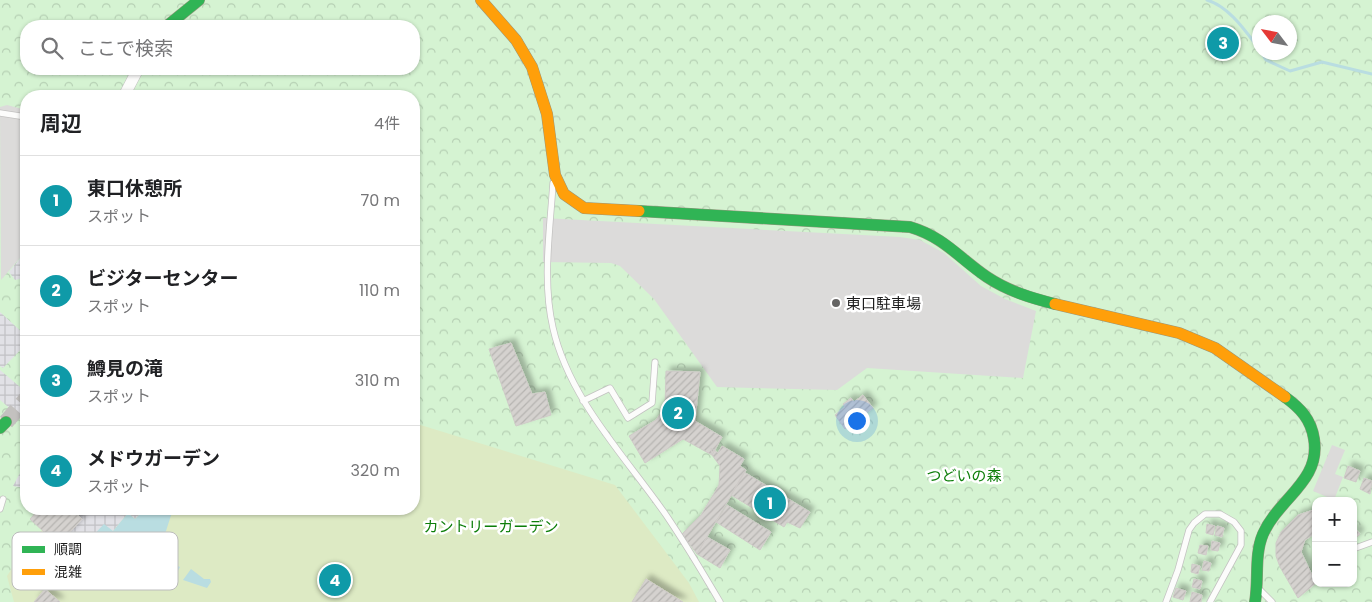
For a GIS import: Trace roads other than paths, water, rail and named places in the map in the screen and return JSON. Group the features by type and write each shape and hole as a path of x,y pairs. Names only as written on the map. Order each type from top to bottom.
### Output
{"street":[{"path":"174,20 199,0"},
{"path":"481,0 499,18 523,50 532,68 550,127 553,172 564,195 574,204 584,208 903,227 924,231 941,238 984,275 998,284 1038,300 1179,333 1215,348 1302,409 1310,423 1316,447 1314,465 1302,485 1273,515 1262,535 1258,589 1255,602"},
{"path":"127,90 135,75"}],"lane":[{"path":"0,112 20,115"},
{"path":"553,172 548,286 552,326 561,357 583,401 667,516 720,602"},
{"path":"583,401 610,388 628,418 652,403 655,362"},
{"path":"0,509 3,499"},
{"path":"1166,602 1178,570 1189,530 1205,514 1220,514 1234,522 1241,531 1241,545 1211,602"},
{"path":"1357,548 1372,542"},
{"path":"1258,589 1272,602"}],"water":[{"path":"126,515 130,515 135,519 139,515 171,515 165,532 96,532 104,524 113,531"},
{"path":"191,569 204,579 210,579 211,582 207,588 183,580"}],"waterway":[{"path":"1207,0 1215,3 1230,14 1252,40"},
{"path":"1266,60 1290,71 1322,62 1372,74"}],"tunnel":[{"path":"6,422 20,406"}],"place":[{"name":"鱒見の滝","path":"1223,43"},
{"name":"東口駐車場","path":"836,303"},
{"name":"ビジターセンター","path":"678,413"},
{"name":"東口休憩所","path":"770,503"},
{"name":"メドウガーデン","path":"335,580"}],"park label":[{"name":"つどいの森","path":"964,475"},
{"name":"カントリーガーデン","path":"491,526"}]}
